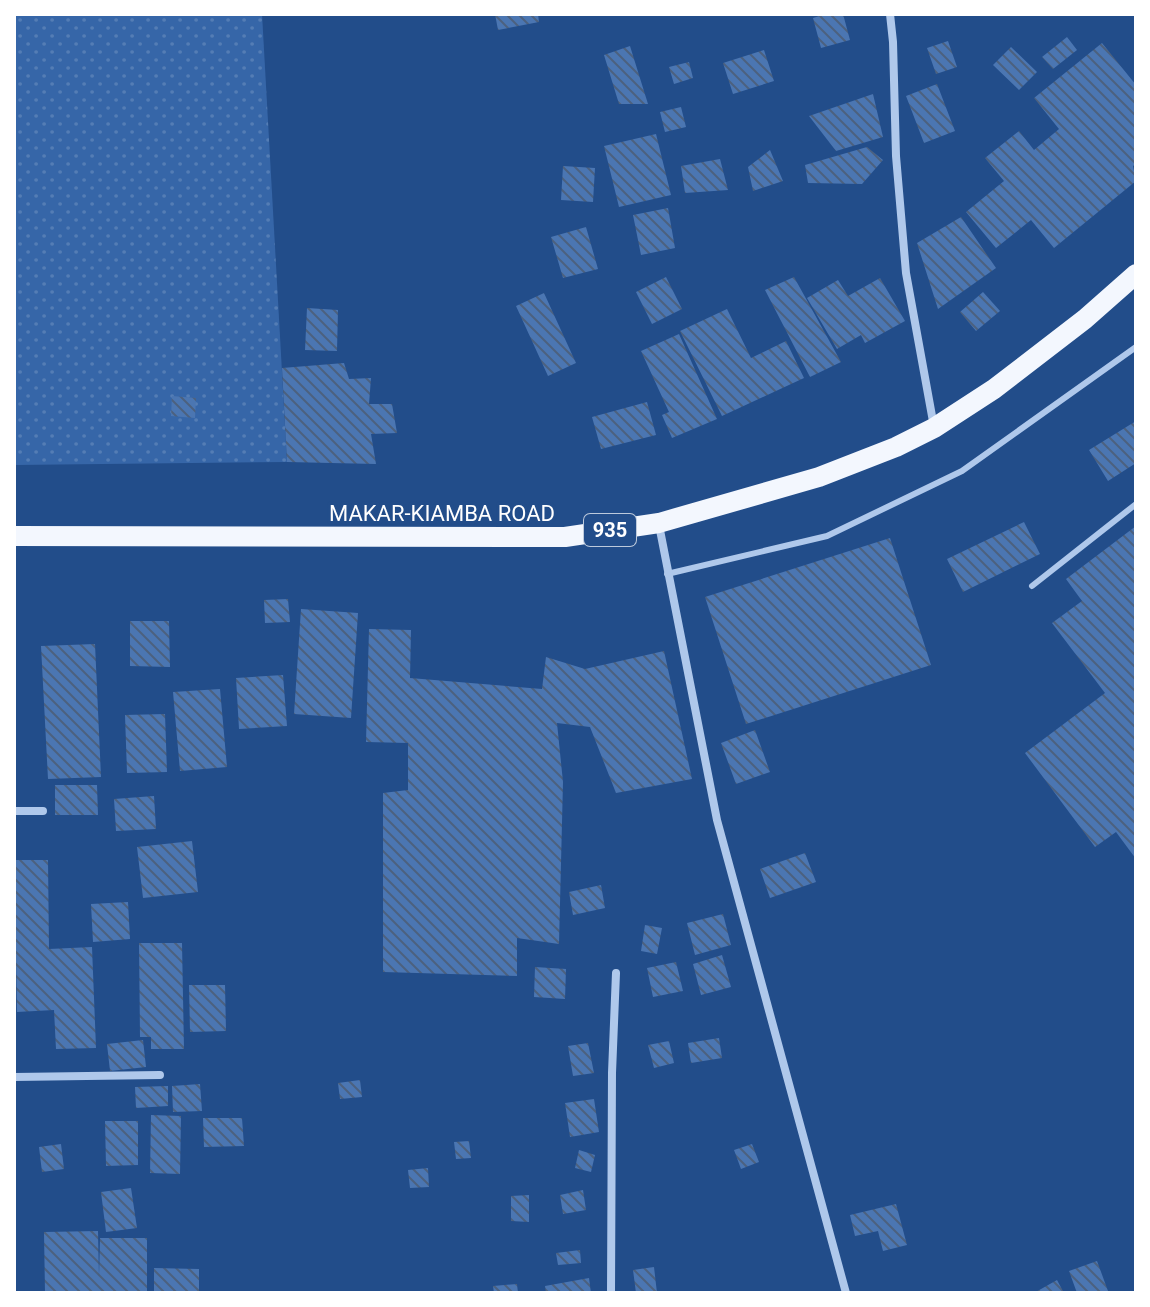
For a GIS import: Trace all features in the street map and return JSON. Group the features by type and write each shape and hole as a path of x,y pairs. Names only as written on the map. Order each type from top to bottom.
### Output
{"main road":[{"name":"MAKAR-KIAMBA ROAD","path":"14,536 565,537 659,523 819,477 896,447 934,428 994,389 1134,280"}],"street":[{"path":"890,14 896,156 906,273 934,428"},
{"path":"659,523 717,820 846,1293"},
{"path":"14,811 43,811"},
{"path":"611,1293 612,1073 616,973"},
{"path":"14,1077 160,1075"}],"lane":[{"path":"667,574 827,536 948,478 1136,347"},
{"path":"1032,586 1136,504"}],"shaded area":[{"path":"14,14 262,14 287,462 14,465"}],"building":[{"path":"495,14 538,14 539,22 498,30"},
{"path":"843,14 850,40 821,48 813,18"},
{"path":"1067,37 1077,50 1053,69 1042,57"},
{"path":"948,41 957,67 936,74 927,48"},
{"path":"1102,43 1136,85 1136,164 1133,166 1136,181 1054,248 1031,220 996,248 966,212 1004,181 985,158 1019,131 1034,150 1059,129 1034,98"},
{"path":"630,46 648,104 619,104 604,55"},
{"path":"1011,47 1037,72 1019,90 993,65"},
{"path":"764,50 774,81 733,94 723,63"},
{"path":"689,62 693,78 674,84 669,67"},
{"path":"937,84 955,131 924,143 906,96"},
{"path":"873,94 883,137 836,151 809,116"},
{"path":"681,107 686,127 665,132 660,112"},
{"path":"656,134 671,195 619,207 604,146"},
{"path":"867,147 883,160 862,184 808,183 805,165"},
{"path":"770,150 783,181 753,191 748,167"},
{"path":"720,159 728,190 685,193 681,166"},
{"path":"563,166 595,168 593,202 561,200"},
{"path":"668,208 675,248 641,255 633,215"},
{"path":"961,217 996,268 938,309 917,243"},
{"path":"586,227 598,269 563,278 551,237"},
{"path":"666,277 682,309 652,324 636,292"},
{"path":"794,277 841,362 810,377 765,290"},
{"path":"880,278 905,321 865,343 861,335 837,349 807,298 838,280 848,296"},
{"path":"983,292 1000,311 976,331 960,312"},
{"path":"544,293 576,363 548,376 516,306"},
{"path":"307,308 338,310 337,351 305,350"},
{"path":"727,309 751,358 786,341 804,378 722,416 680,331"},
{"path":"679,334 717,419 672,438 662,415 669,412 641,351"},
{"path":"344,363 349,379 371,378 369,404 392,404 397,433 371,434 376,464 287,462 282,368"},
{"path":"172,396 196,398 195,418 171,416"},
{"path":"647,402 656,435 601,449 592,417"},
{"path":"1136,421 1136,463 1108,481 1089,450"},
{"path":"1024,522 1040,554 963,592 947,559"},
{"path":"1136,526 1136,859 1116,832 1095,847 1025,753 1105,693 1052,623 1082,601 1066,579"},
{"path":"890,538 931,665 746,724 705,597"},
{"path":"288,599 290,622 265,623 264,600"},
{"path":"301,609 358,613 351,718 294,714"},
{"path":"130,621 169,621 170,667 130,666"},
{"path":"369,629 411,630 410,678 542,689 546,657 585,669 664,651 692,779 616,793 590,727 557,723 563,782 559,944 517,938 517,976 383,972 383,793 408,790 408,743 366,742"},
{"path":"95,644 101,777 48,779 41,646"},
{"path":"283,675 287,726 239,729 236,678"},
{"path":"220,689 227,767 180,771 173,692"},
{"path":"165,714 167,772 127,773 125,715"},
{"path":"755,730 770,772 736,784 721,743"},
{"path":"55,785 97,785 98,815 55,815"},
{"path":"154,796 156,829 116,831 114,799"},
{"path":"192,841 198,892 143,898 137,847"},
{"path":"805,853 816,882 770,898 760,869"},
{"path":"14,860 48,860 49,949 92,947 96,1048 56,1049 54,1010 17,1012"},
{"path":"601,885 605,908 573,915 569,892"},
{"path":"128,902 130,939 93,942 91,904"},
{"path":"723,914 731,945 695,955 687,923"},
{"path":"645,925 662,928 657,954 641,951"},
{"path":"139,943 182,943 184,1049 151,1049 151,1037 140,1037"},
{"path":"722,955 731,987 701,995 693,964"},
{"path":"676,962 683,991 653,997 647,968"},
{"path":"535,967 566,969 565,999 534,997"},
{"path":"189,985 225,985 226,1031 190,1032"},
{"path":"719,1038 722,1058 691,1063 688,1043"},
{"path":"143,1040 146,1067 110,1071 107,1044"},
{"path":"669,1041 674,1063 654,1068 648,1045"},
{"path":"588,1043 594,1073 573,1076 568,1046"},
{"path":"360,1080 362,1097 340,1099 338,1083"},
{"path":"200,1084 202,1111 173,1112 172,1086"},
{"path":"168,1086 168,1106 136,1108 135,1087"},
{"path":"594,1099 599,1132 570,1137 565,1103"},
{"path":"151,1115 181,1116 180,1174 150,1173"},
{"path":"203,1118 242,1118 244,1146 204,1147"},
{"path":"105,1121 138,1121 138,1165 106,1166"},
{"path":"469,1141 471,1158 456,1159 454,1142"},
{"path":"61,1144 64,1169 42,1172 39,1147"},
{"path":"752,1144 759,1162 741,1169 734,1150"},
{"path":"579,1150 595,1155 591,1172 575,1168"},
{"path":"428,1168 429,1187 410,1188 408,1170"},
{"path":"131,1188 137,1228 106,1232 101,1192"},
{"path":"583,1190 586,1210 563,1214 560,1195"},
{"path":"529,1195 529,1222 511,1221 511,1196"},
{"path":"896,1204 907,1245 883,1251 878,1231 855,1236 850,1215"},
{"path":"98,1231 99,1277 100,1238 147,1238 147,1293 45,1293 44,1232"},
{"path":"580,1250 581,1263 558,1265 556,1253"},
{"path":"1097,1261 1108,1291 1077,1293 1069,1271"},
{"path":"654,1267 657,1293 636,1293 633,1270"},
{"path":"154,1268 199,1269 199,1293 154,1293"},
{"path":"589,1278 591,1293 546,1293 545,1286"},
{"path":"1057,1280 1064,1293 1034,1293"},
{"path":"517,1284 518,1293 494,1293 493,1286"}]}
